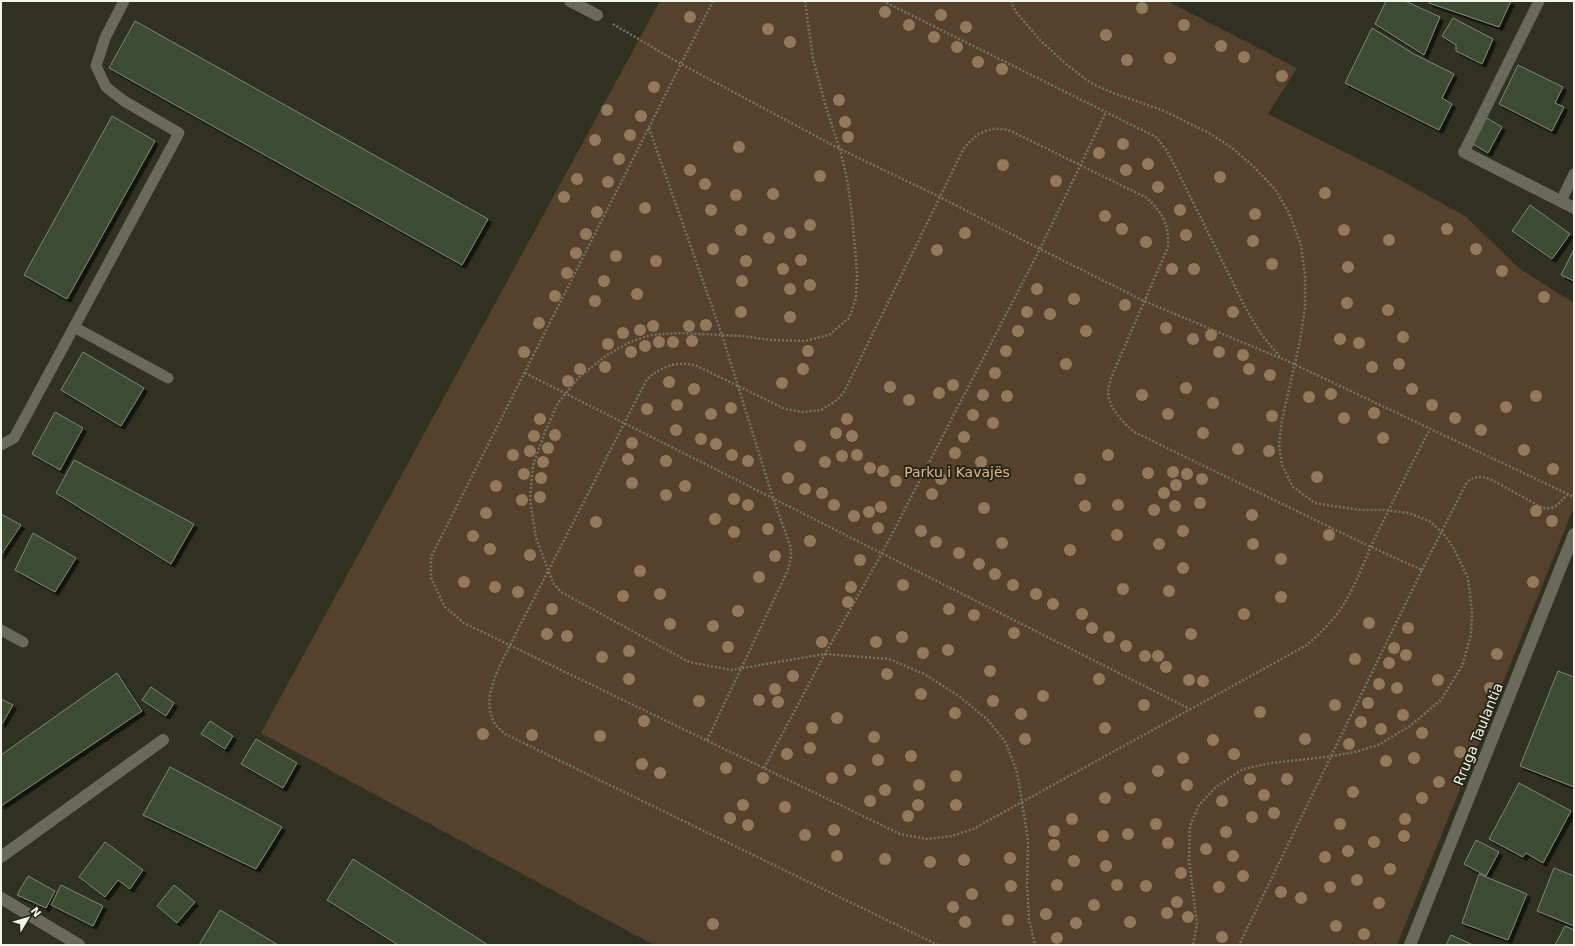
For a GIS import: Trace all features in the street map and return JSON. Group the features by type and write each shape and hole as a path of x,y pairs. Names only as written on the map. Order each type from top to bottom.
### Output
{"street":[{"path":"570,1 597,15"},
{"path":"1464,152 1574,208"},
{"name":"Rruga Taulantia","path":"1410,945 1574,534"},
{"path":"1,857 163,740"},
{"path":"1,898 79,945"}],"lane":[{"path":"1,445 14,438 179,133 124,101 106,87 96,66 105,38 124,1"},
{"path":"1464,152 1539,1"},
{"path":"1561,201 1574,174"},
{"path":"74,327 168,378"},
{"path":"1,630 23,642"}],"path":[{"path":"713,1 431,557 431,578 444,607 464,623 900,834 927,839 952,836 973,829 1307,645 1342,607 1358,578 1371,547 1430,429"},
{"path":"805,1 813,59 826,107 840,149 848,184 856,247 856,298 849,318 829,335 805,341 680,333 651,335 630,342 607,355 579,377 566,393 558,403 545,432 534,465 530,498 536,538 553,583 561,592 689,662 731,670 825,654 889,659 924,674 959,696 988,720 1006,743 1017,772 1023,801 1028,840 1027,886 1029,919 1035,945"},
{"path":"882,1 1156,137 1167,150 1244,305 1261,334 1281,358"},
{"path":"1010,1 1016,12 1040,40 1067,65 1091,83 1113,93 1162,110 1207,132 1231,147 1254,167 1275,189 1289,213 1301,245 1305,307 1295,366 1282,420 1279,445 1282,465 1293,487 1315,503 1359,510 1389,510 1409,513 1429,521 1442,532 1453,546 1468,578 1472,611 1471,635 1462,666 1441,700 1410,726 1378,745 1331,756 1271,763 1243,769 1216,787 1198,805 1190,826 1189,860 1197,925 1193,945"},
{"path":"597,15 681,64 840,149 940,197 1040,250 1144,301 1281,358 1295,366 1574,496"},
{"path":"764,768 825,654 882,553 1040,250 1106,112"},
{"path":"649,128 722,335 790,548 791,557 788,570 707,740"},
{"path":"938,945 505,734 495,724 490,709 490,696 493,682 548,569 647,379 655,373 679,362 697,366 785,409 803,412 821,410 837,400 844,392 964,148 980,133 991,128 1001,128 1011,131 1147,198 1159,210 1166,223 1168,247 1111,378 1108,393 1113,408 1123,423 1134,432 1371,547 1422,570"},
{"path":"524,373 1191,710"},
{"path":"1239,945 1422,570 1467,482 1473,477 1480,476 1490,479 1543,508 1550,509 1556,506 1568,494"}],"green space":[{"name":"Parku i Kavajës","path":"660,1 1167,1 1297,68 1268,114 1389,174 1465,216 1520,269 1574,303 1574,507 1397,945 654,945 261,733"}],"building":[{"path":"1386,1 1405,1 1440,17 1424,55 1375,24"},
{"path":"1430,1 1511,1 1499,27 1429,3"},
{"path":"1453,18 1493,39 1482,64 1456,51 1456,45 1442,36"},
{"path":"135,21 488,219 462,265 109,68"},
{"path":"1372,28 1414,54 1454,74 1442,98 1452,104 1439,130 1345,83"},
{"path":"1518,65 1563,87 1555,103 1564,107 1552,131 1499,104"},
{"path":"112,116 155,141 67,299 24,275"},
{"path":"1485,117 1502,127 1488,153 1471,143"},
{"path":"1530,205 1570,234 1552,259 1512,231"},
{"path":"1574,249 1574,281 1561,275"},
{"path":"83,352 144,388 121,426 61,390"},
{"path":"55,412 83,428 60,470 32,454"},
{"path":"74,460 194,524 171,564 56,493"},
{"path":"1,514 21,525 1,555"},
{"path":"33,533 76,558 55,592 15,570"},
{"path":"1558,671 1574,677 1574,787 1520,766"},
{"path":"117,673 142,711 1,806 1,755"},
{"path":"151,687 174,703 166,716 142,700"},
{"path":"1,699 13,705 2,724 1,724"},
{"path":"210,721 233,736 225,749 201,734"},
{"path":"256,739 297,763 283,788 241,764"},
{"path":"170,767 282,827 256,869 143,815"},
{"path":"1519,783 1571,811 1543,863 1526,853 1523,857 1489,839"},
{"path":"1476,840 1499,852 1486,876 1464,864"},
{"path":"105,842 143,870 130,889 118,880 105,897 79,877"},
{"path":"353,859 488,945 398,945 327,900"},
{"path":"1554,868 1574,876 1574,926 1537,911"},
{"path":"1479,874 1527,894 1508,940 1462,923"},
{"path":"28,876 55,891 46,908 17,895"},
{"path":"61,885 103,906 93,926 51,905"},
{"path":"174,885 195,902 177,923 157,906"},
{"path":"220,910 278,945 199,945"},
{"path":"1565,926 1574,930 1574,945 1555,945"},
{"path":"1451,935 1473,945 1446,945"}]}
